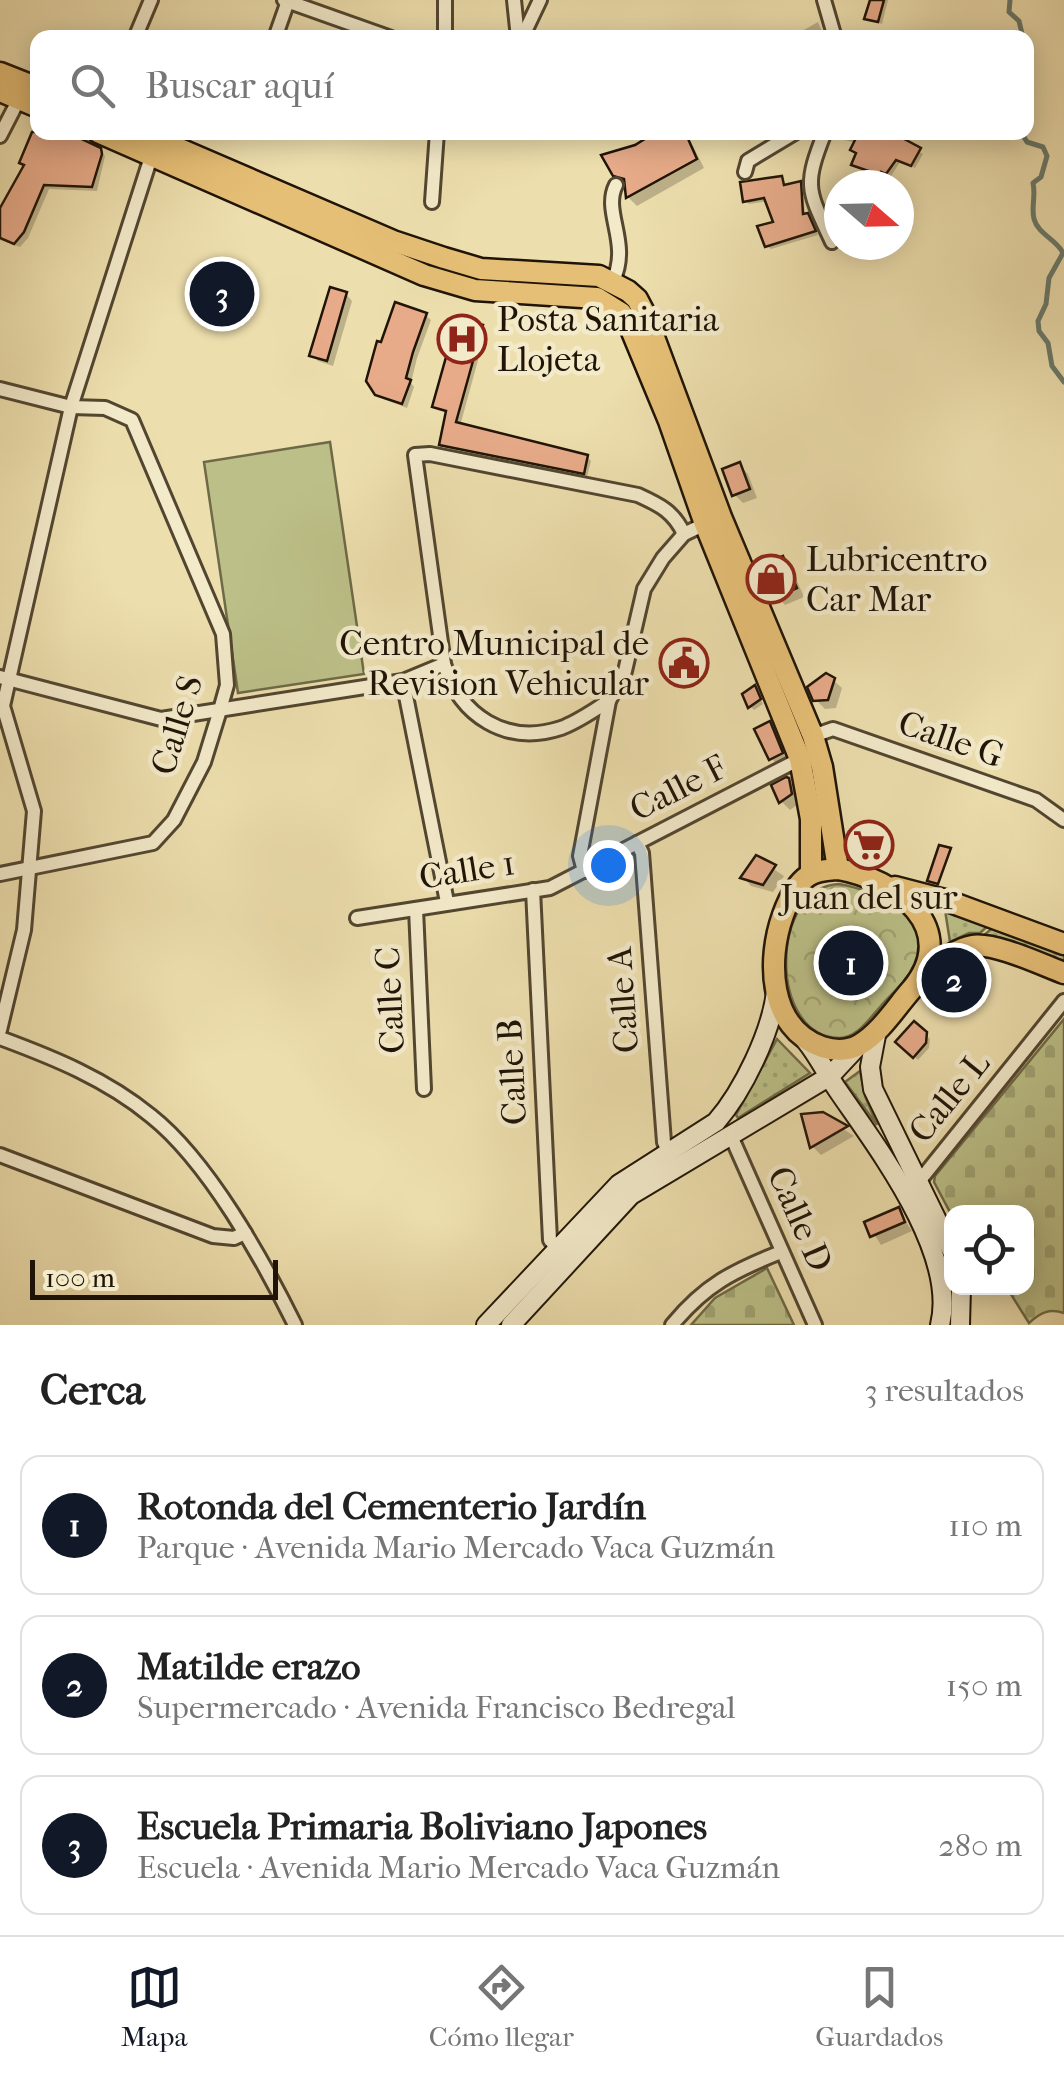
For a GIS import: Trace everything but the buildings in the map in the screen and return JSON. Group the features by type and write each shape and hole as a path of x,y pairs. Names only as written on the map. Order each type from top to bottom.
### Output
{"main road":[{"path":"0,72 24,94"},
{"path":"150,143 363,239 424,276 475,290 540,284 568,273 613,281 637,299 800,759 811,818 811,874"},
{"path":"540,284 597,298 621,313 630,328 713,520 814,736 838,869"},
{"path":"800,759 814,736"},
{"path":"511,1325 619,1184 716,1122 726,1110 768,1030 776,992 773,953 779,927 795,890 811,874 838,869 945,900 1064,944"},
{"path":"892,886 910,902 924,923 928,951 924,974"},
{"path":"486,1325 631,1196 830,1076 878,1030 924,974 959,950 974,945 1064,973"},
{"path":"776,992 790,1024 944,1239"},
{"path":"878,1030 870,1067 873,1089 940,1268 944,1310 940,1325"},
{"path":"802,1036 829,1048 858,1046"},
{"path":"960,1325 962,1295"}],"street":[{"path":"138,30 151,0"},
{"path":"445,0 445,30"},
{"path":"514,0 519,30"},
{"path":"524,30 540,0"},
{"path":"824,0 833,30"},
{"path":"277,30 286,1 368,30"},
{"path":"0,136 24,94"},
{"path":"432,202 436,140"},
{"path":"744,172 748,160 782,140"},
{"path":"822,140 809,181 824,224"},
{"path":"0,1030 24,930 34,810 7,728 4,678 71,407 150,143"},
{"path":"613,281 621,260 611,200 616,185"},
{"name":"Calle S","path":"0,388 71,407 105,408 125,414 140,432 222,634 227,684 204,762 174,820 153,843 0,874"},
{"path":"609,701 560,728 499,728 472,713 451,686 444,664 415,456 430,454 638,495 677,518 684,534"},
{"path":"584,871 580,856 609,701 625,671 649,577 684,534 713,520"},
{"path":"4,678 161,720 403,681 444,664"},
{"path":"403,681 446,902"},
{"name":"Calle G","path":"814,736 833,729 1036,800 1064,820"},
{"name":"Calle F","path":"584,871 800,759"},
{"name":"Calle A","path":"637,843 642,854 664,1142 668,1152"},
{"name":"Calle 1","path":"357,918 550,888 584,871"},
{"name":"Calle B","path":"533,890 550,1240 564,1255"},
{"name":"Calle C","path":"416,908 424,1089"},
{"name":"Calle L","path":"910,1188 1064,1000"},
{"path":"0,1038 86,1073 153,1117 190,1156 244,1233 295,1325"},
{"name":"Calle D","path":"731,1136 815,1325"},
{"path":"0,1155 213,1236 234,1238 244,1233"},
{"path":"672,1325 689,1304 718,1280 781,1252"}],"green space":[{"path":"330,442 364,674 238,693 204,462"},
{"path":"839,884 869,893 899,909 918,934 919,949 911,972 898,987 862,1027 839,1038 816,1031 799,1014 789,990 786,962 799,909 816,891"},
{"path":"945,910 990,924 980,933 969,933 950,942"},
{"path":"995,926 1064,952 1064,963 984,935"},
{"path":"1064,1019 1064,1313 1045,1312 1029,1323 1011,1295 1034,1295 1034,1205 946,1205 934,1182"},
{"path":"777,1039 810,1073 738,1118 736,1115"},
{"path":"860,1071 865,1096 877,1125 845,1082"},
{"path":"767,1268 794,1325 691,1325 715,1298"}],"waterway":[{"path":"1010,0 1009,12 1019,21 1021,30"},
{"path":"1026,140 1043,147 1047,156 1041,177 1033,183 1033,215 1039,229 1063,253 1049,278 1046,304 1038,321 1039,331 1048,343 1052,366 1064,382"}],"place":[{"name":"Escuela Primaria Boliviano Japones","path":"222,294"},
{"name":"Posta Sanitaria Llojeta","path":"462,339"},
{"name":"Lubricentro Car Mar","path":"771,579"},
{"name":"Centro Municipal de Revision Vehicular","path":"684,663"},
{"name":"Juan del sur","path":"869,845"},
{"name":"Rotonda del Cementerio Jardín","path":"851,963"},
{"name":"Matilde erazo","path":"954,980"}]}
